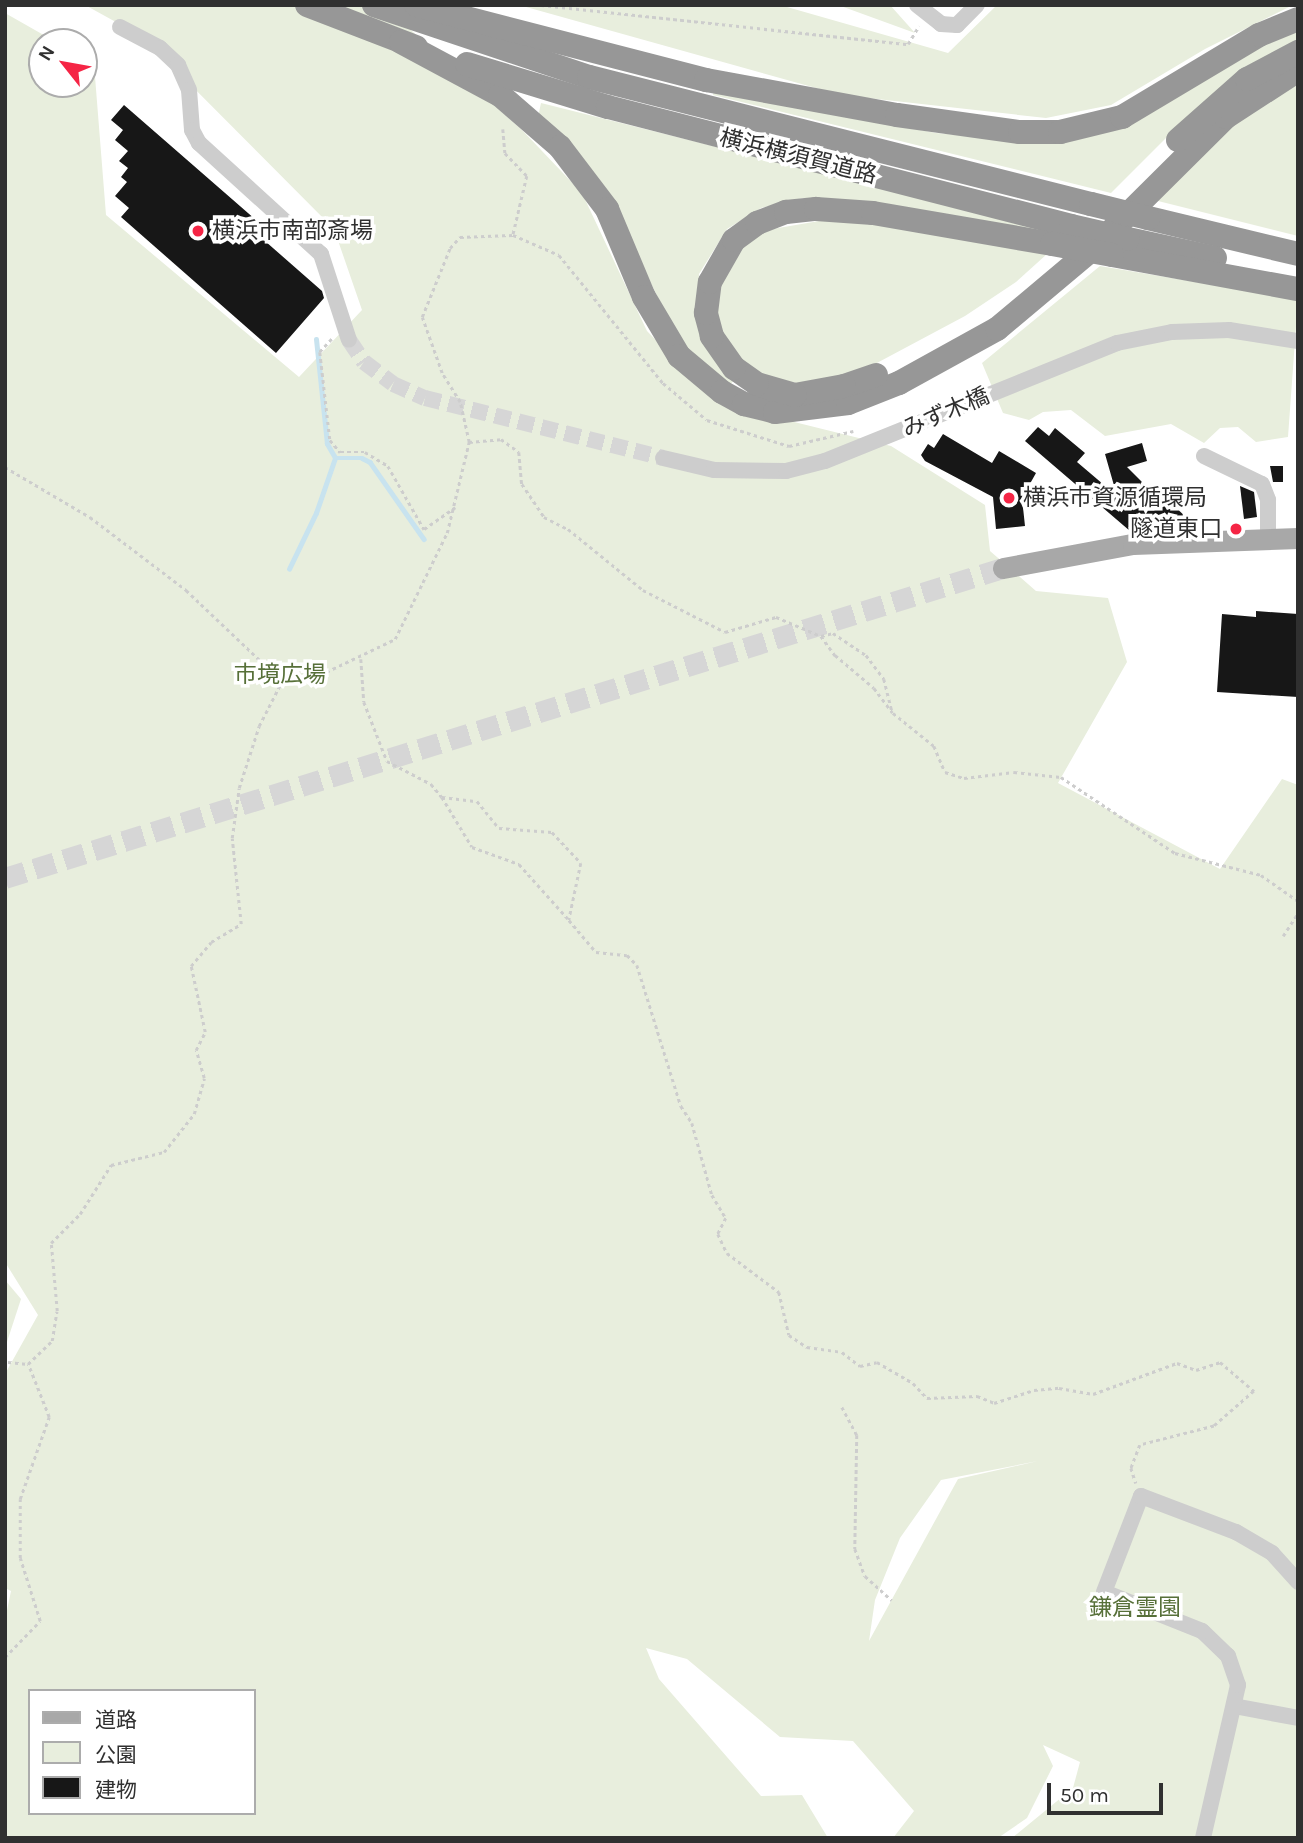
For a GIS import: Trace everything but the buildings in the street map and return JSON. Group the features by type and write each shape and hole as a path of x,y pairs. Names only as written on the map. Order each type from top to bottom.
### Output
{"highway":[{"name":"横浜横須賀道路","path":"307,5 401,43 608,107 1071,226 1120,247 1298,276"},
{"name":"横浜横須賀道路","path":"374,5 589,77 1298,254"},
{"path":"416,5 706,79 897,115 1020,132 1060,132 1122,117 1259,35 1298,19"},
{"path":"401,43 500,95 560,147 607,209 644,297 679,356 722,392 744,404 775,412 848,403 900,383 997,329 1097,245 1226,117 1298,70"},
{"path":"1298,52 1247,79 1214,104 1025,288 940,345 888,371 818,392 776,391 742,373 721,353 706,313 710,282 734,240 757,223 786,212 873,213 1052,244 1120,247 1298,289"}],"main road":[{"path":"1003,568 1133,544 1298,538"}],"street":[{"path":"921,10 941,24 957,25 977,5"},
{"path":"120,27 160,48 178,65 189,90 192,130 199,143 321,254 344,329"},
{"name":"みず木橋","path":"663,458 752,473 825,461 1117,343 1172,332 1229,330 1298,341"},
{"path":"1204,456 1262,484 1268,500 1268,540"},
{"path":"1203,1838 1238,1685 1228,1656 1202,1631 1104,1592 1141,1496 1236,1532 1272,1553 1298,1581"},
{"path":"1234,1706 1298,1718"}],"path":[{"path":"541,5 908,44 921,10"},
{"path":"503,129 505,153 527,176 513,235"},
{"path":"282,681 320,675 342,662 362,659 396,639 442,543 455,507 469,442 460,402 442,373 422,317 450,248 460,237 513,235 559,255 663,383 706,420 789,446 861,428"},
{"path":"344,329 320,352 330,440 340,452 365,452 388,466 424,529 455,507"},
{"path":"469,442 500,439 519,452 522,484 544,517 568,529 643,590 725,632 776,617 821,636 835,655 874,688 893,713 934,746 945,772 964,778 1014,772 1061,777 1175,853 1261,875 1298,901"},
{"path":"5,467 90,517 186,590 282,681"},
{"path":"821,636 833,633 866,654 884,679 893,713"},
{"path":"362,659 364,702 387,761 432,784 472,847 519,864 596,952 627,955 637,965 681,1106 692,1123 712,1195 726,1218 718,1234 727,1253 779,1292 789,1335 807,1347 842,1352 860,1366 877,1362 913,1383 927,1398 977,1396 994,1403 1059,1388 1093,1394 1177,1363 1196,1370 1220,1362 1254,1391 1214,1426 1140,1445 1130,1468 1141,1496"},
{"path":"8,1362 28,1363 52,1341 57,1311 51,1243 80,1214 111,1165 164,1152 194,1114 204,1078 196,1050 205,1032 191,966 211,942 241,924 232,838 239,788 259,726 282,681"},
{"path":"442,797 477,801 499,828 552,832 581,863 569,920"},
{"path":"1283,936 1298,913"},
{"path":"5,1657 40,1621 20,1558 20,1499 49,1417 28,1363"},
{"path":"842,1408 857,1435 855,1549 865,1576 892,1600"}],"green space":[{"path":"85,5 383,5 522,130 582,193 647,331 717,403 891,446 985,505 990,551 1036,591 1108,598 1127,662 1058,783 1220,869 1282,779 1298,785 1298,1838 1012,1838 1073,1788 1080,1762 1043,1745 1053,1766 1027,1818 998,1838 893,1838 914,1811 853,1741 780,1737 687,1659 646,1648 659,1679 761,1796 802,1795 828,1838 5,1838 5,1620 11,1591 5,1588 5,1374 38,1315 5,1262 5,13 31,28 28,28 28,98 97,98 106,215 299,377 362,310 334,229 143,37","holes":["1038,1461 958,1479 869,1641 875,1600 900,1538 941,1480"]},
{"path":"519,5 780,5 948,53 997,5 1293,5 1205,49 1111,105 1046,118 841,95"},
{"path":"838,5 890,5 915,33"},
{"path":"1298,30 1298,44 1176,128 1111,193 713,95 714,90 936,133 1035,142"},
{"path":"1298,78 1298,236 1150,199 1217,134"},
{"path":"541,103 1046,229 1045,233 803,198 761,208 727,229 699,274 698,323 734,380 727,389 679,341 607,193 570,143 538,117"},
{"path":"831,219 878,223 1047,254 1016,282 965,316 860,372 815,386 754,376 726,347 712,298 716,277 755,232"},
{"path":"1100,266 1298,299 1288,437 1256,442 1238,427 1220,428 1204,443 1171,424 1105,436 1071,410 1043,412 1029,420 1003,413 982,363"},
{"path":"5,1280 21,1299 5,1348"}],"waterway":[{"path":"289,569 316,513 335,458 327,444 316,340"},
{"path":"335,458 362,458 370,462 424,539"}],"tunnel":[{"path":"349,340 364,362 393,384 425,398 663,458"},
{"path":"5,878 1003,568"}],"place":[{"name":"横浜市南部斎場","path":"198,231"},
{"name":"横浜市資源循環局","path":"1009,498"},
{"name":"隧道東口","path":"1236,529"}],"park label":[{"name":"市境広場","path":"280,675"},
{"name":"鎌倉霊園","path":"1135,1608"}]}
